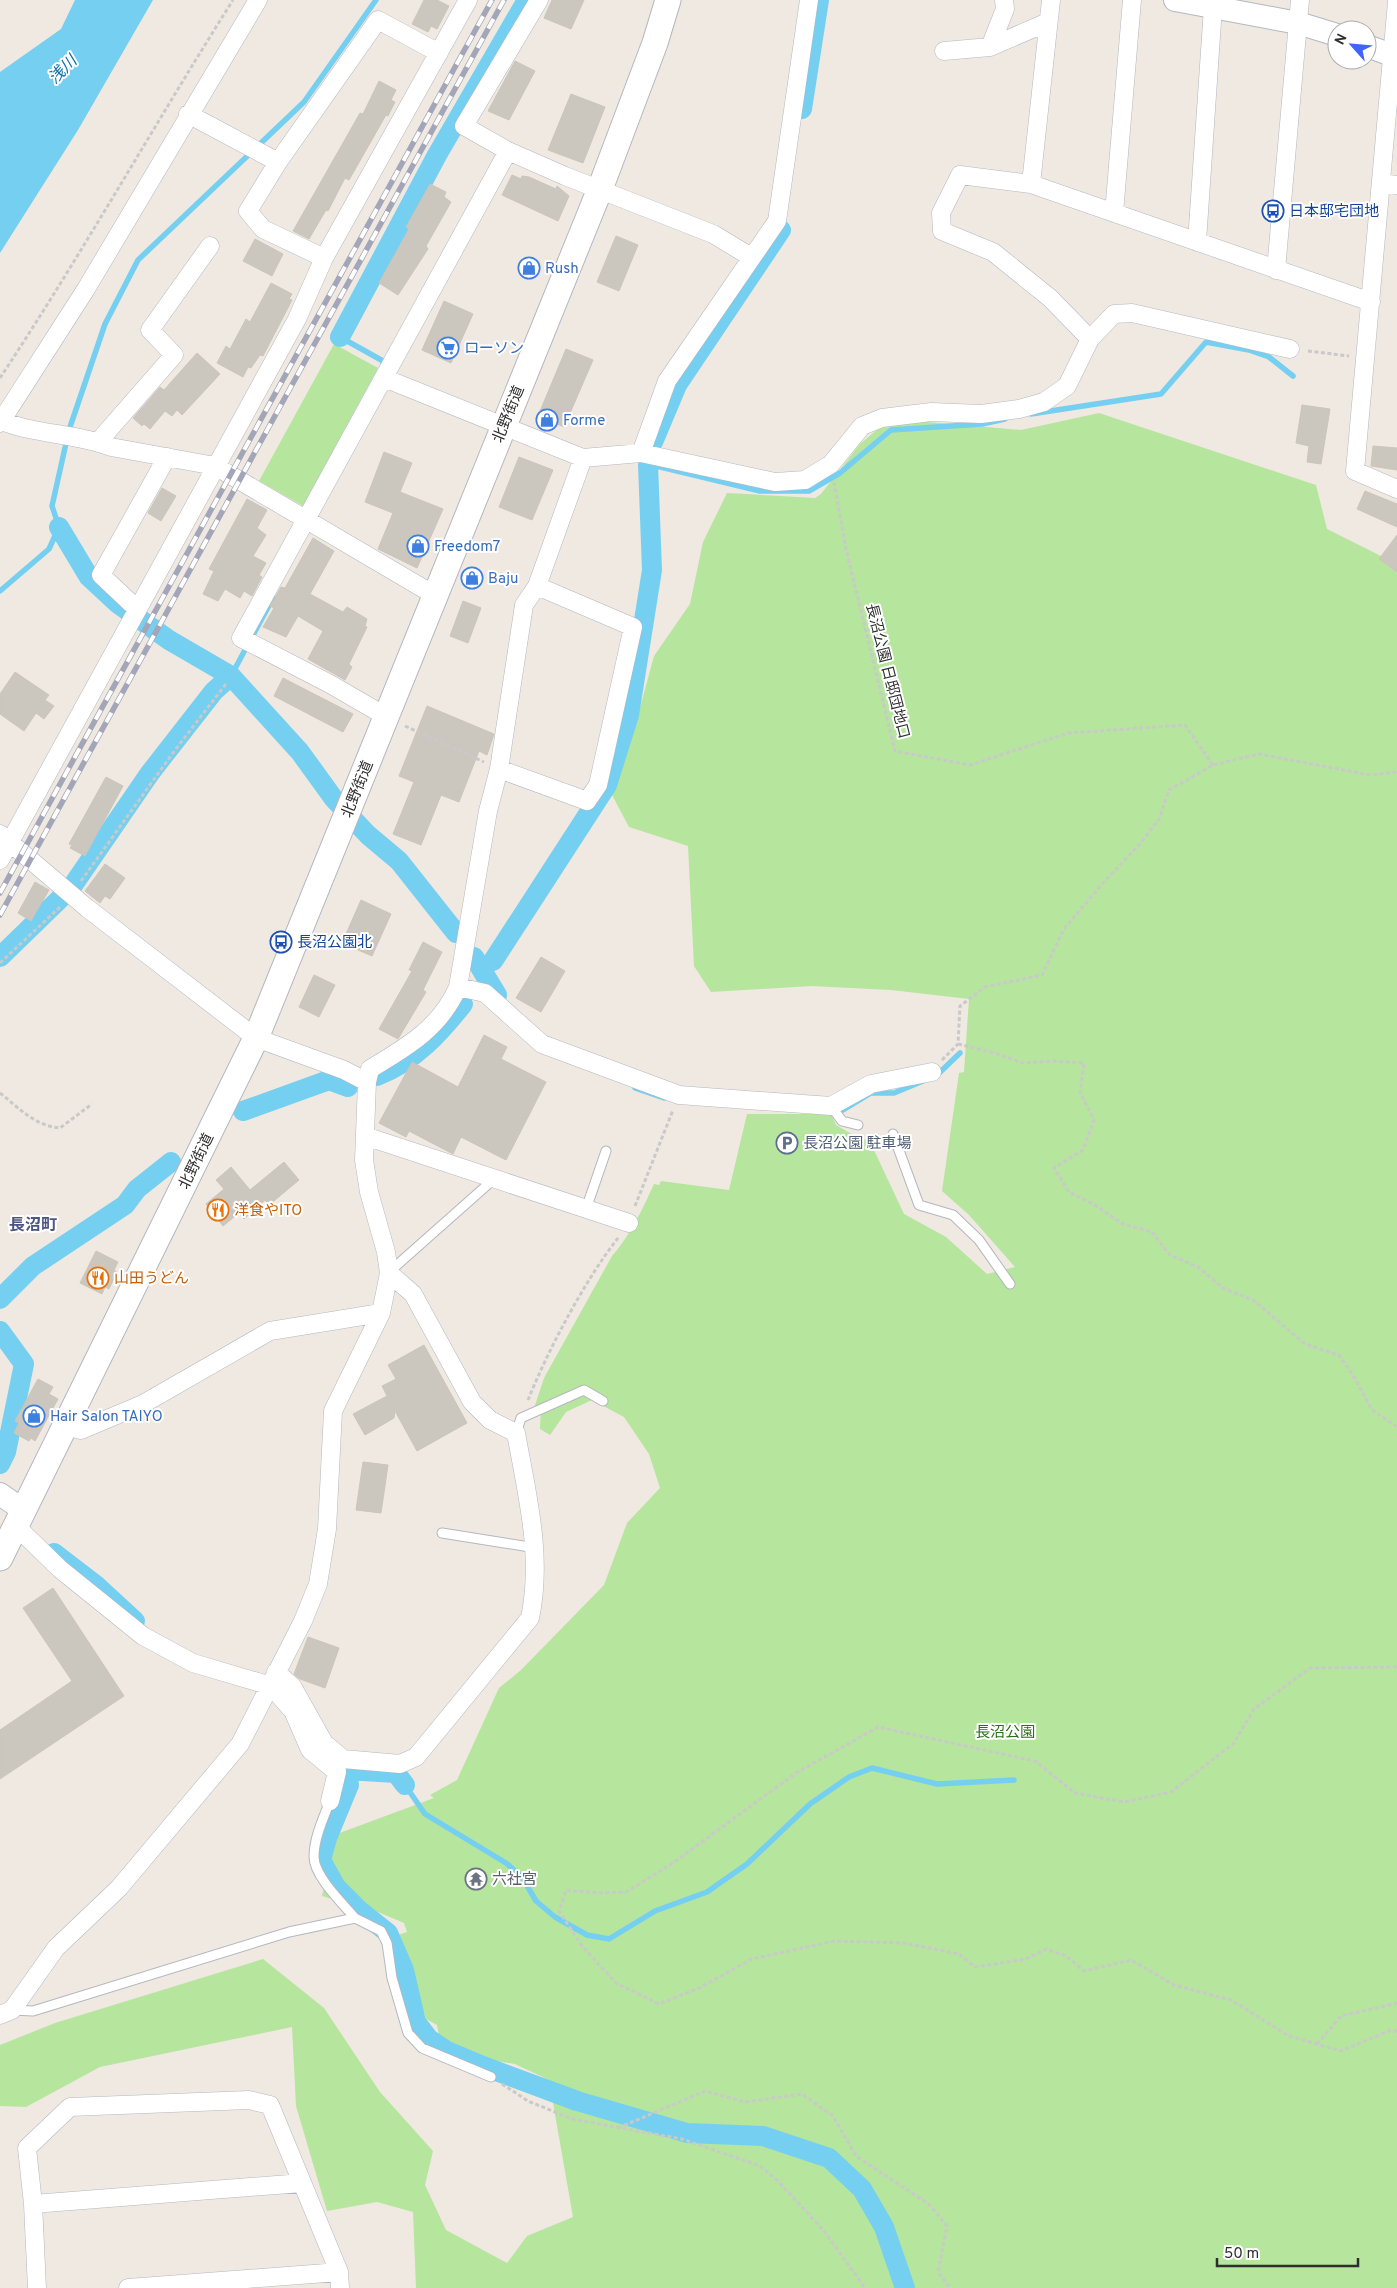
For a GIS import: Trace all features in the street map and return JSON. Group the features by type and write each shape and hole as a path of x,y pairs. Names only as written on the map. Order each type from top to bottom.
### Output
{"main road":[{"name":"北野街道","path":"1,1558 256,1038 600,189 652,52 668,0"}],"street":[{"path":"258,0 188,114 86,289 1,422 16,427 98,442 111,447 216,466 436,596"},
{"path":"0,860 5,837 138,609 297,319 324,258 468,0"},
{"path":"539,0 464,126 508,151 713,234 751,257"},
{"path":"641,453 667,381 777,221 809,0"},
{"path":"990,48 1005,9 1004,0"},
{"path":"1030,184 1051,0"},
{"path":"1114,214 1132,0"},
{"path":"1174,0 1298,22 1327,32"},
{"path":"1276,270 1300,0"},
{"path":"1397,2 1389,184 1371,302 1355,471 1397,490"},
{"path":"1197,242 1205,4"},
{"path":"324,258 263,229 248,211 278,162 378,20 439,53"},
{"path":"944,51 990,48 1048,22"},
{"path":"1377,50 1395,56"},
{"path":"188,114 278,162"},
{"path":"386,718 330,684 241,638 508,151"},
{"path":"1090,339 1050,298 993,252 942,231 941,213 960,175 1030,184 1371,302"},
{"path":"98,442 174,355 150,330 210,246"},
{"path":"384,378 583,458 641,453 775,482 805,480 831,464 862,426 882,418 931,412 981,414 1019,409 1044,402 1067,386 1090,339 1114,314 1132,313 1290,349"},
{"path":"138,609 102,574 167,457"},
{"path":"6,2013 56,1948 119,1888 240,1744 303,1621 318,1584 327,1529 333,1411 381,1313 389,1272 386,1252 369,1192 364,1160 367,1082 370,1069 414,1044 430,1030 451,1003 458,987 486,820 499,769 524,605 537,586 583,458"},
{"path":"499,769 587,801 598,785 633,627 537,586"},
{"path":"5,837 72,896 189,989 256,1038 344,1070 367,1082"},
{"path":"458,987 485,993 542,1044 679,1095 769,1105 831,1106 871,1084 932,1072"},
{"path":"365,1136 629,1223"},
{"path":"0,1494 60,1569 143,1636 193,1663 273,1679 292,1686 324,1743 344,1759 400,1764 416,1757 530,1618 534,1596 536,1548 519,1426 490,1420 472,1402 413,1294 389,1272"},
{"path":"65,1426 82,1430 142,1404 270,1332 381,1313"},
{"path":"273,1679 293,1711 310,1750 337,1772 330,1801"},
{"path":"37,2288 33,2204 27,2148 70,2108 250,2100 270,2105 339,2280 128,2288"},
{"path":"33,2204 302,2183"}],"lane":[{"path":"831,1106 842,1121 858,1125"},
{"path":"893,1134 919,1205 953,1215 979,1240 1010,1284"},
{"path":"586,1209 606,1151"},
{"path":"389,1272 494,1179"},
{"path":"519,1426 584,1390 603,1400"},
{"path":"442,1533 536,1548"},
{"path":"330,1801 317,1837 313,1859 326,1884 355,1918 382,1931 387,1943 392,1978 408,2033 422,2048 490,2077"},
{"path":"6,2013 32,2011 289,1932 355,1918"}],"path":[{"path":"0,378 74,262 177,89 234,0"},
{"path":"1290,349 1366,358"},
{"name":"長沼公園 日邸団地口","path":"831,464 846,549 895,752 970,765 1068,733 1185,725 1213,765"},
{"path":"0,963 72,896 107,843 226,684"},
{"path":"386,718 499,769"},
{"path":"932,1072 958,1044 960,1006 985,987 1042,975 1064,929 1102,884 1140,844 1159,819 1169,790 1213,765 1259,754 1370,775 1397,772"},
{"path":"958,1044 995,1053 1023,1064 1052,1061 1084,1063 1080,1092 1094,1120 1082,1150 1054,1168 1069,1192 1095,1205 1123,1224 1152,1232 1170,1255 1198,1267 1223,1288 1253,1300 1305,1344 1339,1355 1356,1380 1371,1409 1397,1427"},
{"path":"0,1092 33,1120 45,1127 60,1128 92,1104"},
{"path":"519,1426 533,1387 572,1311 608,1251 629,1223 679,1095"},
{"path":"1397,1666 1310,1668 1254,1709 1234,1743 1171,1792 1124,1802 1075,1793 1035,1761 878,1727 796,1773 673,1862 626,1892 599,1893 566,1890 559,1910 582,1946 616,1983 659,2004 699,1988 752,1959 834,1941 904,1943 959,1954 975,1967 1026,1959 1046,1949 1066,1956 1084,1971 1131,1960 1174,1985 1231,2000 1289,2036 1341,2051 1388,2031 1397,2031"},
{"path":"1317,2044 1341,2016 1397,2003"},
{"path":"490,2077 528,2101 572,2119 682,2139 760,2166 778,2181 824,2231 865,2288"},
{"path":"618,2128 705,2091 745,2102 802,2094 834,2116 856,2156 930,2205 947,2226 938,2272 950,2288"}],"green space":[{"path":"334,344 378,368 303,506 259,481"},
{"name":"長沼公園","path":"1099,413 1316,485 1327,529 1397,564 1397,2288 416,2288 413,2212 377,2202 327,2211 296,2106 292,2027 100,2067 26,2107 0,2106 0,2045 55,2023 263,1959 324,2008 380,2092 433,2151 425,2185 446,2230 507,2263 527,2236 573,2217 549,2080 515,2064 442,2052 437,2025 426,2019 398,1935 407,1932 404,1923 378,1912 322,1896 337,1834 434,1798 430,1795 457,1780 499,1688 521,1670 604,1585 627,1523 660,1488 649,1454 624,1417 592,1400 566,1412 550,1435 540,1429 541,1406 533,1411 544,1378 612,1256 636,1222 654,1184 659,1185 661,1181 729,1190 747,1114 831,1114 836,1125 862,1140 871,1138 873,1148 904,1214 946,1237 987,1274 1015,1267 969,1215 942,1191 959,1073 964,1072 969,999 891,990 812,986 711,992 694,966 688,846 629,827 611,793 637,719 654,656 690,604 703,542 727,493 815,498 821,494 860,444 879,428 916,421 1021,430"}],"water":[{"name":"浅川","path":"75,0 153,0 78,130 0,253 0,72 61,29"}],"building":[{"path":"424,0 437,0 449,6 437,29 431,26 428,32 412,24"},
{"path":"552,0 584,0 571,29 544,18"},
{"path":"515,61 535,71 509,120 488,111"},
{"path":"379,81 396,90 391,100 395,102 388,116 386,115 349,180 345,178 328,211 326,210 309,239 293,231 360,113 363,114"},
{"path":"571,94 605,107 583,163 548,150"},
{"path":"512,175 521,179 522,176 529,177 556,189 557,186 569,196 558,221 502,195"},
{"path":"430,184 446,192 444,197 451,202 426,246 428,249 398,295 379,283 409,229 406,227"},
{"path":"616,236 638,245 619,291 597,282"},
{"path":"255,239 283,254 272,276 243,261"},
{"path":"271,283 292,294 289,299 292,300 263,356 260,355 251,368 248,367 243,377 217,363 226,346 230,349 246,319 250,322"},
{"path":"444,301 473,314 451,363 422,350"},
{"path":"566,349 593,360 564,427 538,416"},
{"path":"197,353 220,374 182,415 177,410 172,416 165,411 150,429 144,424 142,426 133,418 160,387 164,390"},
{"path":"1302,405 1330,409 1321,464 1307,462 1309,446 1296,443"},
{"path":"1373,446 1397,448 1397,470 1371,466"},
{"path":"384,452 412,463 400,492 443,509 417,568 378,549 393,513 365,502"},
{"path":"519,457 553,470 532,520 499,507"},
{"path":"162,488 176,496 161,521 148,513"},
{"path":"1365,491 1397,504 1397,527 1357,509"},
{"path":"247,499 267,510 257,528 266,535 253,556 266,563 259,575 262,577 252,596 244,591 240,598 225,589 218,601 203,594 214,571 209,569"},
{"path":"1397,535 1397,572 1379,559"},
{"path":"313,538 334,551 310,594 343,612 347,607 367,619 365,626 367,627 349,664 352,667 345,680 308,659 323,631 298,616 286,637 263,627 274,608 270,606 281,587 285,588"},
{"path":"463,601 481,608 468,643 450,636"},
{"path":"15,672 49,695 45,700 54,706 44,719 36,713 24,731 0,714 0,694"},
{"path":"283,678 353,714 343,732 274,696"},
{"path":"427,706 494,734 487,755 479,751 459,802 441,795 421,845 393,834 414,782 399,776"},
{"path":"106,777 123,786 85,856 70,848 72,845 69,844"},
{"path":"105,864 125,878 110,899 105,896 100,903 85,891"},
{"path":"35,882 49,890 31,921 18,913"},
{"path":"361,900 391,914 372,956 342,943"},
{"path":"423,942 442,952 423,990 426,992 398,1039 379,1029 412,971 409,970"},
{"path":"541,957 565,971 541,1012 516,998"},
{"path":"314,975 335,985 319,1017 299,1007"},
{"path":"484,1035 507,1047 501,1059 546,1082 506,1160 461,1137 453,1154 409,1131 406,1137 379,1123 412,1062 458,1087"},
{"path":"284,1162 299,1180 269,1205 265,1200 244,1219 239,1213 223,1226 206,1204 224,1189 216,1180 231,1167 250,1190"},
{"name":"山田うどん","path":"96,1251 118,1262 114,1270 117,1272 109,1289 105,1287 102,1294 80,1283"},
{"path":"424,1345 467,1423 417,1451 395,1411 394,1418 365,1435 353,1414 387,1396 382,1386 396,1379 388,1365"},
{"path":"38,1379 53,1387 49,1394 58,1399 35,1441 31,1438 29,1441 14,1433 19,1423 15,1421"},
{"path":"363,1462 388,1465 381,1513 356,1510"},
{"path":"53,1588 124,1696 0,1779 0,1730 72,1681 23,1608"},
{"path":"308,1637 339,1648 325,1688 300,1679 294,1674"}],"waterway":[{"path":"0,591 49,549 59,527 52,506 69,430 105,324 138,260 304,102 376,0"},
{"path":"340,337 437,155 527,0"},
{"path":"802,109 819,0"},
{"path":"653,442 677,385 781,230"},
{"path":"340,337 383,361 383,367"},
{"path":"1031,414 1161,394 1206,342 1249,350 1269,357 1293,376"},
{"path":"648,464 760,491 809,491 840,473 891,430 982,424 1005,419"},
{"path":"493,961 607,785 629,715 652,570 648,464"},
{"path":"59,527 89,577 117,603 169,640 231,676 300,752 334,799 368,835 399,861 456,933"},
{"path":"231,676 273,598"},
{"path":"0,957 71,888 150,773 214,691 231,676"},
{"path":"474,957 497,995"},
{"path":"377,1076 403,1063 425,1046 463,1004"},
{"path":"936,1076 960,1053"},
{"path":"243,1111 329,1080 348,1087"},
{"path":"843,1110 871,1093 894,1093 923,1081"},
{"path":"635,1088 664,1098"},
{"path":"0,1299 33,1266 125,1205 137,1189 171,1162"},
{"path":"0,1331 24,1364 6,1452 0,1464"},
{"path":"54,1553 97,1586 135,1621"},
{"path":"335,1763 346,1770 396,1773 405,1785"},
{"path":"405,1785 425,1814 506,1863 522,1877 536,1901 555,1917 587,1935 609,1939 655,1911 707,1892 747,1864 810,1804 849,1777 872,1768 937,1784 1014,1780"},
{"path":"346,1770 349,1785 327,1838 321,1860 336,1887 359,1910 388,1933 404,1970 416,2022 429,2039 447,2051 480,2065 577,2101 687,2133 763,2136 829,2158 862,2189 884,2227 905,2288"}],"railway":[{"path":"0,893 492,0"},
{"path":"0,915 504,0"}],"place":[{"name":"日本邸宅団地","path":"1273,211"},
{"name":"Rush","path":"529,268"},
{"name":"ローソン","path":"448,348"},
{"name":"Forme","path":"547,420"},
{"name":"Freedom7","path":"418,546"},
{"name":"Baju","path":"472,578"},
{"name":"長沼公園北","path":"281,942"},
{"name":"長沼公園 駐車場","path":"787,1143"},
{"name":"洋食やITO","path":"218,1210"},
{"name":"山田うどん","path":"98,1278"},
{"name":"Hair Salon TAIYO","path":"34,1416"},
{"name":"六社宮","path":"476,1879"}],"district":[{"name":"長沼町","path":"33,1224"}]}
